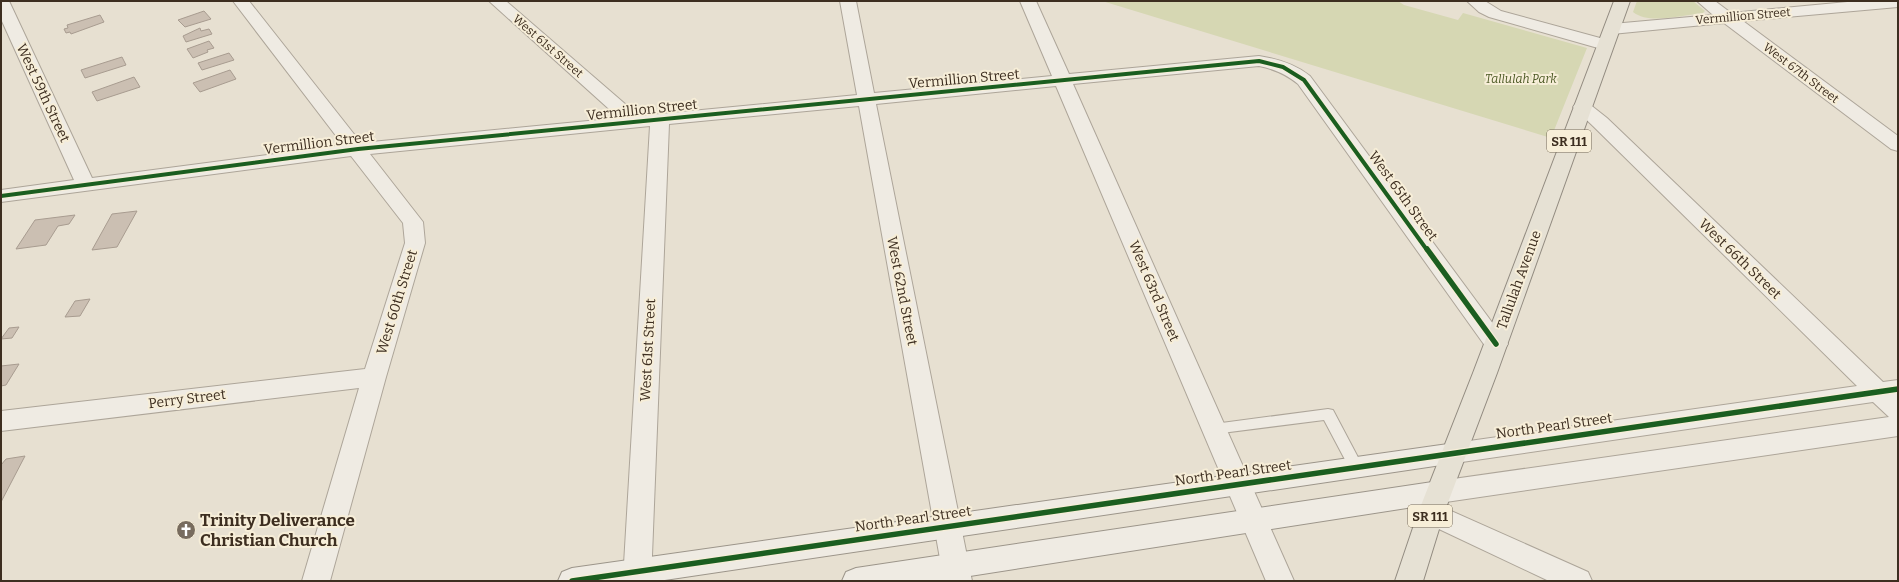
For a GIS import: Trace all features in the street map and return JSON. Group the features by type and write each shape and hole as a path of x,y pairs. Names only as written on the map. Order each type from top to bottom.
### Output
{"main road":[{"name":"Tallulah Avenue","path":"1409,581 1435,503 1496,344 1622,1"}],"street":[{"name":"West 59th Street","path":"1,1 86,185"},
{"name":"West 60th Street","path":"241,1 358,149 413,222 415,243 374,377 316,581"},
{"name":"West 61st Street","path":"498,1 635,122"},
{"name":"West 62nd Street","path":"848,1 956,573"},
{"name":"West 63rd Street","path":"1028,1 1280,581"},
{"path":"1475,1 1485,9 1495,14 1608,37"},
{"name":"West 67th Street","path":"1705,1 1898,145"},
{"name":"Vermillion Street","path":"1608,37 1727,18 1898,2"},
{"name":"Vermillion Street","path":"1,196 358,149 1258,62 1286,66"},
{"name":"West 65th Street","path":"1286,66 1296,72 1304,80 1496,344"},
{"name":"West 66th Street","path":"1582,107 1600,122 1888,390 1898,411"},
{"name":"West 61st Street","path":"637,576 660,120"},
{"name":"Perry Street","path":"1,421 374,377"},
{"name":"North Pearl Street","path":"572,581 637,576 947,526 1888,390"},
{"path":"856,581 956,573 1253,520 1435,503 1898,426"},
{"path":"1435,503 1578,581"}],"lane":[{"path":"1214,429 1328,414 1356,467"}],"green space":[{"name":"Tallulah Park","path":"1102,1 1398,1 1404,5 1458,20 1463,13 1587,48 1551,138"},
{"path":"1637,1 1693,1 1705,11 1703,13 1676,17 1657,19 1648,18 1633,12"}],"building":[{"path":"204,11 211,19 185,27 178,20"},
{"path":"100,15 104,22 71,34 70,32 66,33 64,29 68,28 67,25"},
{"path":"200,28 201,31 209,29 212,34 186,42 183,36"},
{"path":"209,41 214,48 207,50 208,52 193,58 187,49"},
{"path":"229,53 234,60 202,70 198,63"},
{"path":"122,57 126,65 85,78 81,70"},
{"path":"230,70 236,79 200,92 193,83"},
{"path":"134,77 140,87 97,101 92,92"},
{"path":"137,211 117,247 92,250 112,214"},
{"path":"75,215 69,224 58,226 46,245 16,249 35,220"},
{"path":"90,299 80,316 65,317 75,301"},
{"path":"19,327 12,338 1,339 9,328"},
{"path":"19,364 6,385 1,386 1,366"},
{"path":"25,456 1,502 1,465 6,459"}],"cycle path":[{"path":"1,196 358,149 1259,61 1272,63 1283,67 1294,72 1304,80 1496,344"},
{"path":"572,581 1898,389"}],"place":[{"name":"Trinity Deliverance Christian Church","path":"186,530"}]}
